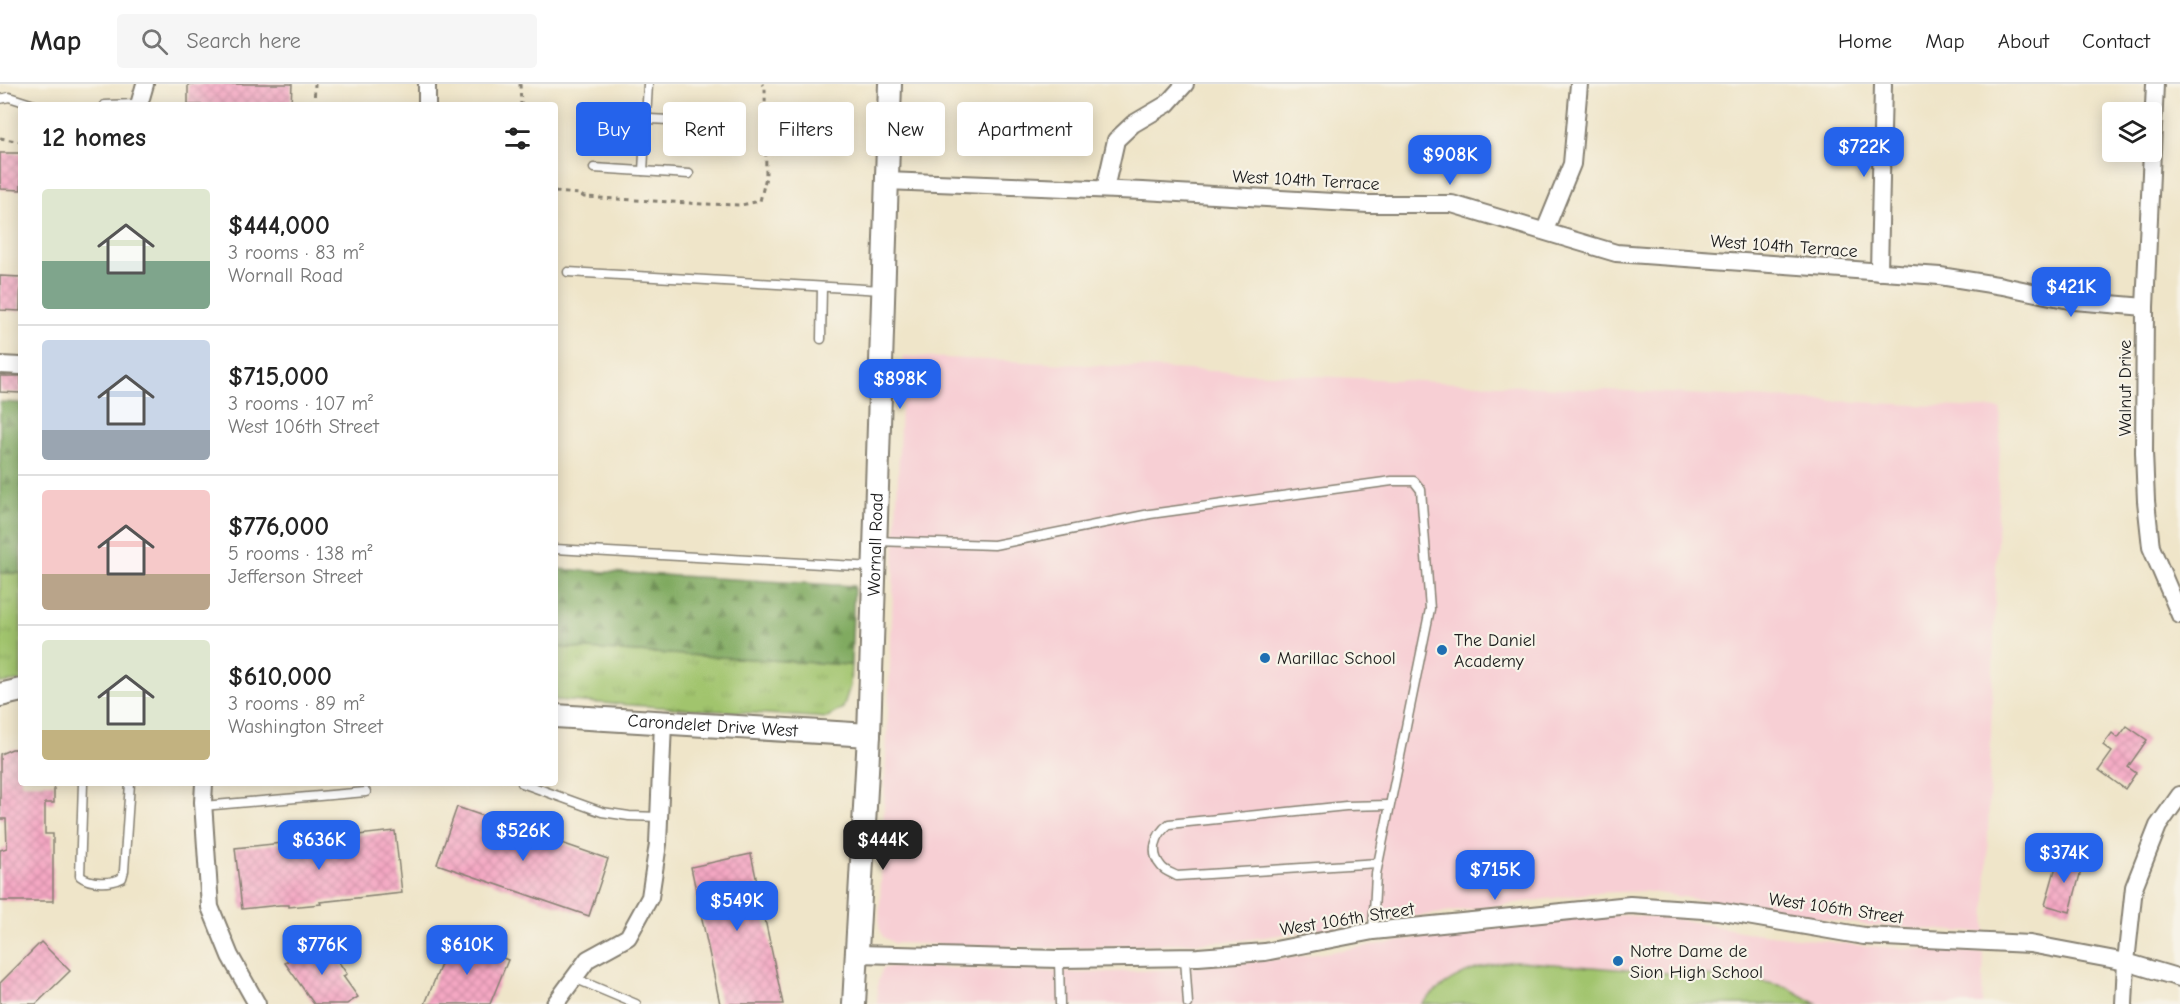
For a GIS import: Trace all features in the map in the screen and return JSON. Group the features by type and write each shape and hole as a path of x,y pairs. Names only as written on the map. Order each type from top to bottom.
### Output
{"main road":[{"name":"Wornall Road","path":"854,1004 869,735 890,84"},
{"path":"0,695 18,691"},
{"name":"Carondelet Drive West","path":"558,716 869,735"}],"street":[{"path":"140,102 145,84"},
{"path":"427,84 427,102"},
{"path":"1105,189 1116,140 1133,124 1167,104 1185,84"},
{"path":"1545,230 1572,164 1579,84"},
{"path":"1879,272 1883,84"},
{"name":"Walnut Drive","path":"2155,84 2145,307 2146,501 2151,547 2180,615"},
{"name":"West 104th Terrace","path":"886,181 1105,189 1368,204 1452,204 1616,253 1940,276 2074,301 2145,307"},
{"path":"0,365 18,366"},
{"path":"555,1004 588,959 628,937 650,897 658,844 663,723"},
{"path":"204,786 203,806 210,907 230,956 257,1004"},
{"path":"2124,1004 2134,887 2158,826 2180,795"},
{"name":"West 106th Street","path":"858,954 1059,959 1185,958 1265,952 1373,931 1630,905 1718,911 1864,936 2030,944 2126,962 2180,978"}],"lane":[{"path":"647,102 648,84"},
{"path":"0,99 9,97 25,102"},
{"path":"643,171 644,156"},
{"path":"594,168 689,174"},
{"path":"568,272 883,290"},
{"path":"821,339 822,287"},
{"path":"875,541 994,545 1150,514 1392,481 1414,481 1421,490 1430,609 1376,874 1373,931"},
{"path":"558,549 874,567"},
{"path":"83,786 80,876 86,881 115,882 122,878 124,871 130,786"},
{"path":"530,786 602,812 659,817"},
{"path":"203,806 366,792"},
{"path":"1378,863 1177,876 1161,868 1155,854 1156,842 1161,831 1169,824 1346,806 1389,805"},
{"path":"1185,958 1188,1004"},
{"path":"1059,959 1060,1004"},
{"path":"574,978 636,1004"}],"path":[{"path":"314,102 315,84"},
{"path":"520,84 521,102"},
{"path":"0,138 18,141"}],"shaded area":[{"name":"The Daniel Academy","path":"903,356 2001,409 1985,933 1864,925 1644,891 1591,893 1235,941 1059,948 894,943 883,937 879,927"},
{"name":"Notre Dame de Sion High School","path":"1623,915 1673,918 1746,932 1866,946 1984,953 1982,1004 877,1004 878,981 882,969 892,966 1085,973 1160,970 1298,957 1455,932 1580,917"}],"green space":[{"path":"0,402 18,403 18,573 0,573"},
{"path":"558,569 854,586 851,665 558,647"},
{"path":"0,573 18,573 18,681 0,683"},
{"path":"558,647 851,665 850,686 843,708 826,718 558,700"},
{"path":"1515,961 1756,980 1787,987 1817,1004 1421,1004 1442,987 1464,974 1489,965"}],"building":[{"path":"188,84 292,84 291,102 188,102"},
{"path":"0,153 18,153 18,190 0,189"},
{"path":"0,276 18,277 18,311 0,310"},
{"path":"0,376 18,376 18,393 0,392"},
{"path":"2127,726 2147,740 2128,767 2136,773 2125,789 2099,770 2112,752 2103,745 2112,733 2118,738"},
{"path":"18,749 18,786 54,786 54,803 45,803 45,834 53,834 53,901 0,901 0,850 7,848 6,819 0,819 0,754"},
{"path":"457,807 608,859 589,916 437,864"},
{"path":"395,831 402,893 320,902 321,904 242,909 235,848"},
{"path":"751,854 783,1004 720,1004 691,867"},
{"path":"2059,856 2083,863 2070,912 2045,905"},
{"path":"452,937 508,960 490,1004 425,1004"},
{"path":"322,938 347,974 343,976 358,997 347,1004 314,1004 285,963"},
{"path":"41,942 70,971 36,1004 0,1004 0,983"}],"place":[{"name":"The Daniel Academy","path":"1442,650"},
{"name":"Marillac School","path":"1265,658"},
{"name":"Notre Dame de Sion High School","path":"1618,961"}]}
